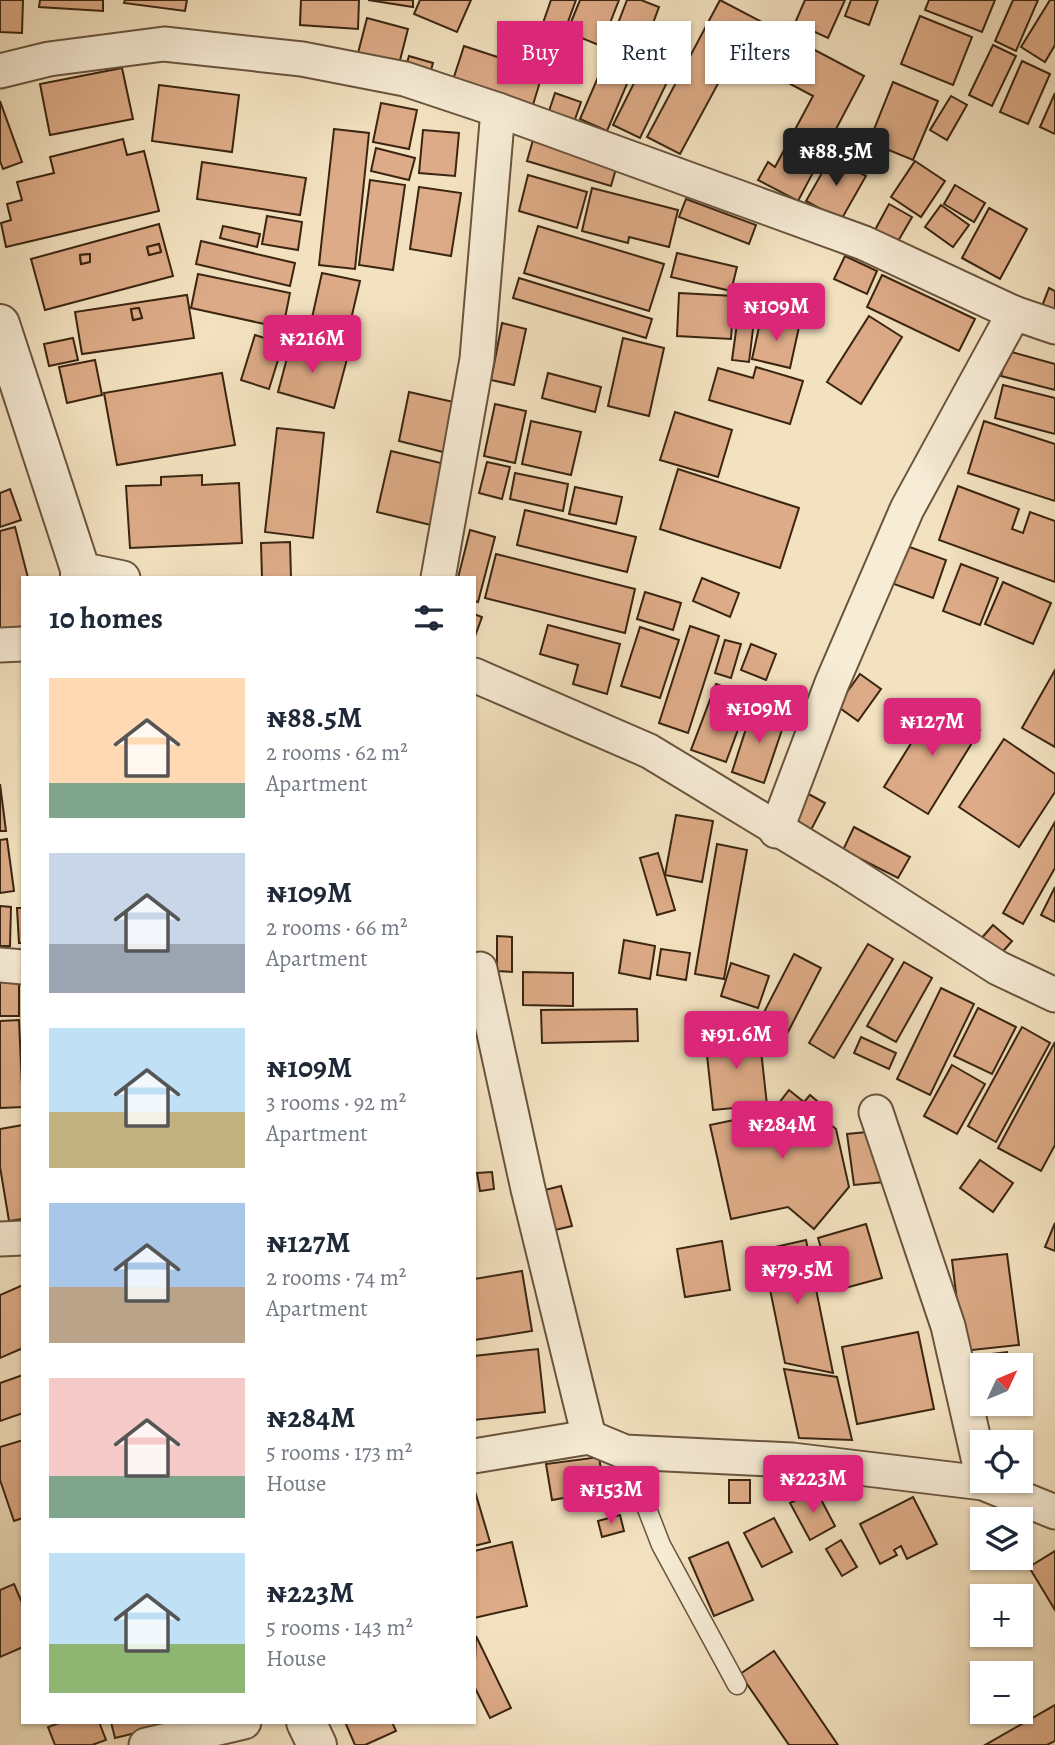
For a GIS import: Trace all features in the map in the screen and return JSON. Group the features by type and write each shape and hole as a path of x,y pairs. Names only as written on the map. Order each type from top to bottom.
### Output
{"street":[{"path":"0,71 49,59 164,44 302,59 405,79 864,243 1014,313 1055,327"},
{"path":"438,576 477,359 498,110"},
{"path":"776,831 832,683 907,509 1014,313"},
{"path":"0,324 80,573 106,576"},
{"path":"0,645 21,644"},
{"path":"476,676 649,751 776,831 847,871 998,968 1055,995"},
{"path":"0,965 21,967"},
{"path":"480,968 528,1189 589,1437"},
{"path":"876,1112 948,1326 972,1430"},
{"path":"0,1239 21,1238"},
{"path":"476,1456 589,1437 625,1452 792,1460 970,1479"},
{"path":"1012,1493 1055,1512"},
{"path":"146,1745 235,1724"},
{"path":"307,1724 317,1745"}],"lane":[{"path":"625,1452 661,1545 737,1685"}],"building":[{"path":"0,0 23,0 22,33 0,32"},
{"path":"40,0 103,0 103,11 39,7"},
{"path":"125,0 187,0 185,11 124,3"},
{"path":"301,0 359,0 358,29 300,25"},
{"path":"368,0 413,0 413,7"},
{"path":"420,0 471,0 457,32 414,14"},
{"path":"551,0 576,0 568,21 544,21"},
{"path":"580,0 619,0 611,21 597,21 597,44 583,39 583,21 571,21"},
{"path":"627,0 641,0 659,7 654,21 619,21"},
{"path":"720,0 760,21 709,21"},
{"path":"805,0 845,0 828,38 815,32 815,21 796,21"},
{"path":"851,0 878,0 869,25 845,16"},
{"path":"929,0 995,0 982,32 925,10"},
{"path":"1013,0 1038,0 1016,51 995,41"},
{"path":"1050,0 1055,0 1055,45 1045,62 1021,47"},
{"path":"920,16 972,37 953,85 901,64"},
{"path":"367,18 408,29 398,68 357,57"},
{"path":"705,28 705,84 718,84 680,154 647,137 675,84 691,84 691,54"},
{"path":"993,45 1016,56 992,106 969,95"},
{"path":"464,46 497,57 497,84 539,84 532,108 452,83"},
{"path":"815,50 864,76 798,201 758,180 768,162 775,167 813,96 790,84 815,84"},
{"path":"409,56 433,63 427,84 403,76"},
{"path":"1022,61 1050,74 1028,124 1000,112"},
{"path":"122,68 133,119 50,135 40,84"},
{"path":"597,80 597,84 627,84 607,131 580,119"},
{"path":"893,82 938,101 913,160 869,142"},
{"path":"634,84 666,84 640,138 613,125"},
{"path":"159,85 239,95 232,152 152,141"},
{"path":"555,93 581,102 572,128 546,120"},
{"path":"1055,93 1055,134 1040,127"},
{"path":"951,96 967,105 947,140 930,130"},
{"path":"0,101 22,162 3,169 0,161"},
{"path":"381,103 417,110 409,149 373,142"},
{"path":"334,129 369,133 355,269 319,265"},
{"path":"423,130 459,133 455,176 419,173"},
{"path":"123,139 127,155 144,151 159,211 6,247 1,223 11,220 7,204 22,200 17,182 54,173 50,157"},
{"path":"533,140 617,165 611,186 527,161"},
{"path":"376,148 415,158 409,180 371,171"},
{"path":"831,157 866,176 841,220 806,201"},
{"path":"915,161 945,181 921,217 891,197"},
{"path":"202,162 306,178 300,215 197,199"},
{"path":"528,175 587,192 577,228 519,211"},
{"path":"370,180 405,185 393,270 359,265"},
{"path":"955,185 985,203 974,222 944,204"},
{"path":"419,187 461,193 451,256 410,249"},
{"path":"592,188 678,210 669,247 629,237 628,243 582,231"},
{"path":"686,199 756,225 749,244 679,217"},
{"path":"889,204 912,217 897,243 875,230"},
{"path":"941,205 969,225 953,247 925,227"},
{"path":"989,208 1027,229 1000,279 962,258"},
{"path":"267,216 302,222 298,250 262,244"},
{"path":"159,224 173,276 45,310 31,259","holes":["159,244 161,252 149,255 147,247","90,254 90,262 81,264 80,255"]},
{"path":"223,226 260,234 257,247 220,238"},
{"path":"538,226 664,264 649,311 524,273"},
{"path":"201,241 295,263 290,286 196,264"},
{"path":"159,244 161,252 149,255 147,247"},
{"path":"677,253 737,267 731,291 671,277"},
{"path":"90,254 90,262 81,264 80,255"},
{"path":"845,256 877,271 867,294 834,279"},
{"path":"322,273 360,281 344,349 307,340"},
{"path":"198,274 290,293 283,328 191,308"},
{"path":"882,275 975,319 959,351 867,307"},
{"path":"519,278 652,319 646,338 513,298"},
{"path":"1049,288 1055,291 1055,314 1041,309"},
{"path":"679,293 734,296 731,339 677,336"},
{"path":"741,294 757,296 749,362 732,360"},
{"path":"187,295 194,338 82,354 75,312","holes":["139,308 142,318 133,320 131,309"]},
{"path":"139,308 142,318 133,320 131,309"},
{"path":"869,316 902,337 861,404 827,382"},
{"path":"761,318 799,327 790,368 752,359"},
{"path":"502,323 526,329 514,385 491,380"},
{"path":"255,335 283,344 269,389 241,380"},
{"path":"73,338 78,360 49,366 44,344"},
{"path":"623,338 664,348 649,416 608,406"},
{"path":"291,343 347,359 334,408 278,392"},
{"path":"1008,351 1055,364 1055,390 1001,376"},
{"path":"95,360 102,395 67,403 59,367"},
{"path":"756,367 803,381 790,424 709,400 718,368 753,378"},
{"path":"222,373 235,445 117,465 104,393"},
{"path":"548,373 601,387 595,412 542,398"},
{"path":"1003,385 1055,398 1055,434 995,418"},
{"path":"409,392 458,403 447,453 399,441"},
{"path":"495,404 526,411 515,463 484,456"},
{"path":"675,412 732,430 718,477 660,460"},
{"path":"531,421 581,432 571,475 522,464"},
{"path":"984,421 1055,444 1055,501 968,473"},
{"path":"277,428 324,433 313,538 265,532"},
{"path":"391,451 449,465 435,526 377,512"},
{"path":"487,462 510,467 502,499 479,493"},
{"path":"678,469 799,508 780,568 660,529"},
{"path":"515,473 568,484 563,511 510,499"},
{"path":"202,475 202,485 239,483 242,543 130,548 126,486 161,485 161,477"},
{"path":"958,486 1019,509 1012,529 1023,533 1030,512 1055,521 1055,582 939,540"},
{"path":"575,487 622,497 616,524 569,514"},
{"path":"10,489 21,520 0,527 0,493"},
{"path":"525,510 636,537 627,572 517,545"},
{"path":"15,527 27,576 21,576 21,626 0,631 0,531"},
{"path":"470,530 495,537 478,602 476,576 458,576"},
{"path":"290,542 291,576 262,576 261,543"},
{"path":"904,545 946,560 933,598 891,583"},
{"path":"496,554 635,589 625,633 485,598"},
{"path":"961,564 998,578 980,625 943,611"},
{"path":"702,578 739,593 730,617 693,601"},
{"path":"1003,582 1051,603 1033,644 985,624"},
{"path":"645,592 681,603 673,630 637,619"},
{"path":"476,615 482,617 476,634"},
{"path":"548,625 620,644 607,694 573,684 578,665 540,654"},
{"path":"690,626 719,636 688,733 659,723"},
{"path":"640,627 679,640 660,698 621,686"},
{"path":"725,640 741,644 731,678 715,673"},
{"path":"751,644 776,654 766,680 741,670"},
{"path":"1055,670 1055,747 1022,728"},
{"path":"860,674 881,689 858,721 837,706"},
{"path":"716,684 750,697 726,762 691,750"},
{"path":"936,703 980,730 928,814 884,787"},
{"path":"753,707 786,718 764,783 732,772"},
{"path":"1004,739 1055,774 1055,792 1019,847 959,807"},
{"path":"0,784 6,831 0,831"},
{"path":"805,792 825,803 811,830 791,820"},
{"path":"676,815 713,821 702,882 665,875"},
{"path":"1055,822 1055,868 1023,924 1003,913"},
{"path":"854,827 910,857 898,878 843,850"},
{"path":"7,839 14,891 0,893 0,840"},
{"path":"717,844 747,850 724,979 695,974"},
{"path":"658,853 675,910 657,915 640,858"},
{"path":"1055,887 1055,922 1041,915"},
{"path":"0,906 11,907 10,946 0,946"},
{"path":"17,908 21,908 21,943"},
{"path":"993,925 1012,941 999,956 980,940"},
{"path":"497,936 512,937 512,972 497,971"},
{"path":"624,940 655,946 650,979 619,973"},
{"path":"868,944 893,959 834,1058 809,1043"},
{"path":"661,949 690,953 686,980 657,975"},
{"path":"794,954 821,968 787,1034 760,1020"},
{"path":"904,962 932,978 896,1042 867,1026"},
{"path":"731,963 769,976 758,1008 721,996"},
{"path":"523,972 573,973 573,1006 523,1005"},
{"path":"19,979 19,1016 0,1016 0,980"},
{"path":"941,988 974,1004 930,1095 897,1079"},
{"path":"978,1008 1016,1027 992,1074 954,1056"},
{"path":"637,1009 638,1041 542,1043 541,1010"},
{"path":"19,1020 21,1107 0,1108 0,1021"},
{"path":"1022,1027 1050,1043 996,1142 968,1126"},
{"path":"759,1032 767,1105 713,1110 705,1037"},
{"path":"861,1037 896,1053 889,1069 854,1053"},
{"path":"1055,1042 1055,1145 1041,1171 998,1148"},
{"path":"952,1065 985,1084 957,1134 924,1116"},
{"path":"789,1090 804,1102 810,1095 830,1112 824,1119 836,1129 849,1187 814,1229 788,1207 731,1219 710,1125 772,1112"},
{"path":"21,1125 21,1219 9,1221 0,1167 0,1129"},
{"path":"878,1131 884,1182 854,1185 847,1134"},
{"path":"980,1160 1013,1183 993,1212 960,1188"},
{"path":"492,1172 494,1189 480,1191 477,1173"},
{"path":"561,1186 572,1226 555,1230 545,1190"},
{"path":"1055,1223 1055,1251 1045,1247"},
{"path":"866,1224 882,1278 834,1291 818,1238"},
{"path":"806,1240 833,1373 785,1363 762,1250"},
{"path":"722,1241 730,1290 685,1297 677,1249"},
{"path":"1007,1254 1019,1345 963,1351 952,1260"},
{"path":"522,1271 532,1331 476,1340 476,1279"},
{"path":"21,1286 21,1349 0,1358 0,1295"},
{"path":"918,1332 934,1409 857,1424 842,1347"},
{"path":"538,1349 545,1412 476,1420 476,1356"},
{"path":"966,1357 970,1357 970,1386"},
{"path":"784,1369 837,1377 852,1440 799,1438"},
{"path":"21,1376 21,1414 0,1421 0,1383"},
{"path":"21,1441 21,1519 14,1521 0,1480 0,1447"},
{"path":"599,1457 603,1482 579,1485 581,1495 552,1500 546,1464"},
{"path":"729,1480 750,1480 750,1503 729,1503"},
{"path":"816,1490 835,1526 810,1540 790,1503"},
{"path":"476,1495 490,1542 476,1546"},
{"path":"913,1497 937,1544 907,1559 901,1546 894,1550 897,1555 880,1564 860,1524"},
{"path":"620,1515 624,1531 602,1537 598,1521"},
{"path":"774,1518 792,1552 762,1567 744,1533"},
{"path":"841,1540 857,1567 842,1576 826,1549"},
{"path":"512,1542 527,1606 476,1618 476,1551"},
{"path":"728,1542 753,1600 714,1616 689,1558"},
{"path":"1055,1551 1055,1610 1031,1570 1033,1565"},
{"path":"14,1584 21,1600 21,1648 0,1657 0,1590"},
{"path":"476,1636 511,1708 490,1718 476,1690"},
{"path":"774,1651 838,1745 789,1745 740,1674"},
{"path":"1055,1705 1055,1741 1047,1745 985,1745 1022,1724 1033,1724 1033,1718"},
{"path":"56,1724 100,1724 106,1740 92,1745 55,1745 48,1727"},
{"path":"112,1724 172,1724 115,1738"},
{"path":"346,1724 393,1724 396,1731 365,1745 355,1745"}]}
